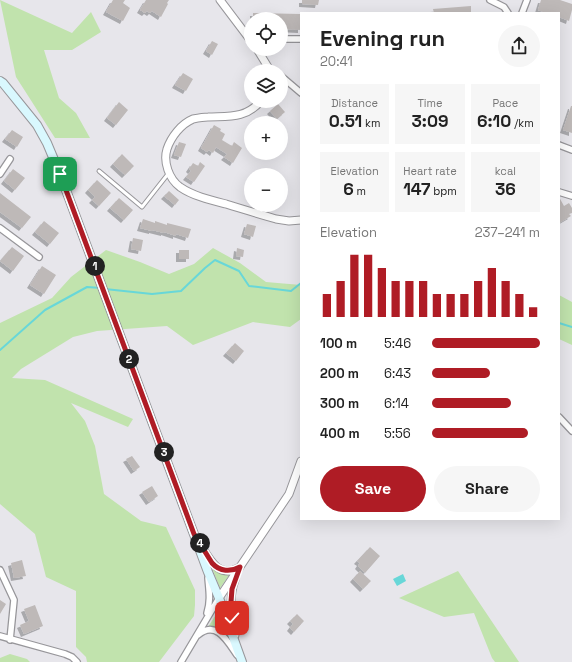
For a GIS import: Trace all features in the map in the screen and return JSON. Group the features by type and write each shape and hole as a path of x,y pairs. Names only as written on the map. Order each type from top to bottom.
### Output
{"main road":[{"path":"0,81 37,125 47,143 60,174 242,662"}],"street":[{"path":"220,0 244,32"},
{"path":"490,0 500,2 507,12"},
{"path":"522,12 527,0"},
{"path":"288,39 300,38"},
{"path":"288,82 300,92"},
{"path":"254,108 244,114 236,116 200,118 185,124 172,138 165,156 165,163 169,172 179,186 199,196 276,219 289,221 300,220"},
{"path":"560,145 572,150"},
{"path":"0,174 10,158"},
{"path":"560,192 572,196"},
{"path":"0,228 39,257"},
{"path":"560,418 572,431"},
{"path":"181,662 219,598 289,494 300,464"},
{"path":"194,534 215,566 225,570 233,570 240,567"},
{"path":"238,652 232,618 231,602 232,589 240,567"},
{"path":"0,570 14,600 10,640"},
{"path":"204,624 209,608 210,597 208,572"},
{"path":"195,638 200,633 207,630 218,631 224,636 242,662"},
{"path":"0,636 65,654 72,657 77,662"}],"lane":[{"path":"99,171 142,207 169,172"}],"green space":[{"path":"0,0 72,33 91,12 101,32 72,50 44,50 59,98 76,113 90,138 55,138 16,77"},
{"path":"213,248 240,263 266,282 300,285 300,320 290,327 253,322 193,345 167,326 97,331 73,337 21,369 12,378 45,380 133,419 128,427 71,403 85,421 95,446 104,494 141,521 166,527 195,590 194,616 159,662 87,662 86,657 76,647 76,591 46,577 35,534 0,504 0,323 52,298 71,277 106,250 169,274 194,264"},
{"path":"560,296 572,302 572,345 560,339"},
{"path":"212,568 220,572 230,574 220,588"},
{"path":"458,571 519,662 495,662 474,613 444,617 399,598"},
{"path":"217,613 224,631 208,627"},
{"path":"10,654 27,659 30,662 0,662 0,658"}],"water":[{"path":"403,574 406,581 397,586 393,579"}],"building":[{"path":"113,0 125,0 123,3 130,8 123,21 106,12"},
{"path":"146,0 169,0 161,17 152,11 150,13 147,11 145,13 140,10"},
{"path":"302,0 319,0 318,5 302,4"},
{"path":"541,0 560,0 572,4 569,21 560,17 560,12 543,12 538,10"},
{"path":"471,6 471,12 434,12 433,9"},
{"path":"288,14 300,14 300,30 288,29"},
{"path":"212,41 218,44 212,55 206,51"},
{"path":"183,73 193,79 186,91 175,85"},
{"path":"119,102 128,110 116,125 107,118"},
{"path":"572,106 572,133 563,130"},
{"path":"273,108 282,108 285,112 280,116 274,116 270,111"},
{"path":"214,125 221,129 220,131 225,134 222,140 232,146 234,142 242,148 233,163 224,157 227,154 216,147 213,153 209,150 207,152 201,148"},
{"path":"12,130 23,137 17,147 5,139"},
{"path":"179,142 186,144 181,157 174,155"},
{"path":"122,154 134,166 125,175 113,164"},
{"path":"200,162 205,166 194,182 186,177 191,171 189,169 193,163 198,166"},
{"path":"13,169 25,178 15,190 4,181"},
{"path":"97,180 111,193 99,206 92,200 95,197 88,190"},
{"path":"169,191 179,200 175,205 164,196"},
{"path":"0,193 31,217 22,228 0,212"},
{"path":"119,198 133,210 124,220 110,208"},
{"path":"560,199 564,206 569,203 572,208 572,213 569,214 571,216 560,222"},
{"path":"143,219 155,223 155,221 167,225 167,223 191,229 188,238 176,234 176,236 164,232 152,231 140,228"},
{"path":"44,221 59,233 50,244 35,232"},
{"path":"247,224 256,226 253,237 244,234"},
{"path":"133,238 143,240 141,251 131,249"},
{"path":"12,247 24,256 13,271 0,261"},
{"path":"237,248 244,250 243,257 236,256"},
{"path":"179,250 189,250 189,259 179,259"},
{"path":"42,266 56,275 44,294 30,285"},
{"path":"235,343 244,351 236,361 226,353"},
{"path":"132,456 140,467 134,471 126,459"},
{"path":"152,486 158,496 149,502 142,492"},
{"path":"370,547 380,556 365,573 358,566 360,563 357,561"},
{"path":"22,560 26,576 14,578 11,563"},
{"path":"360,571 371,581 363,589 353,579"},
{"path":"0,600 6,604 0,614"},
{"path":"35,605 43,626 24,634 20,625 29,621 24,609"},
{"path":"297,614 304,621 294,632 290,628 293,624 290,621"}],"waterway":[{"path":"105,289 152,294 181,291 215,260 239,271 249,286 291,291 300,284"},
{"path":"0,350 45,310 87,287 101,288"},
{"path":"560,323 572,327"}],"route":[{"path":"60,174 194,534 215,566 229,571 240,567 232,589 232,618"}]}
